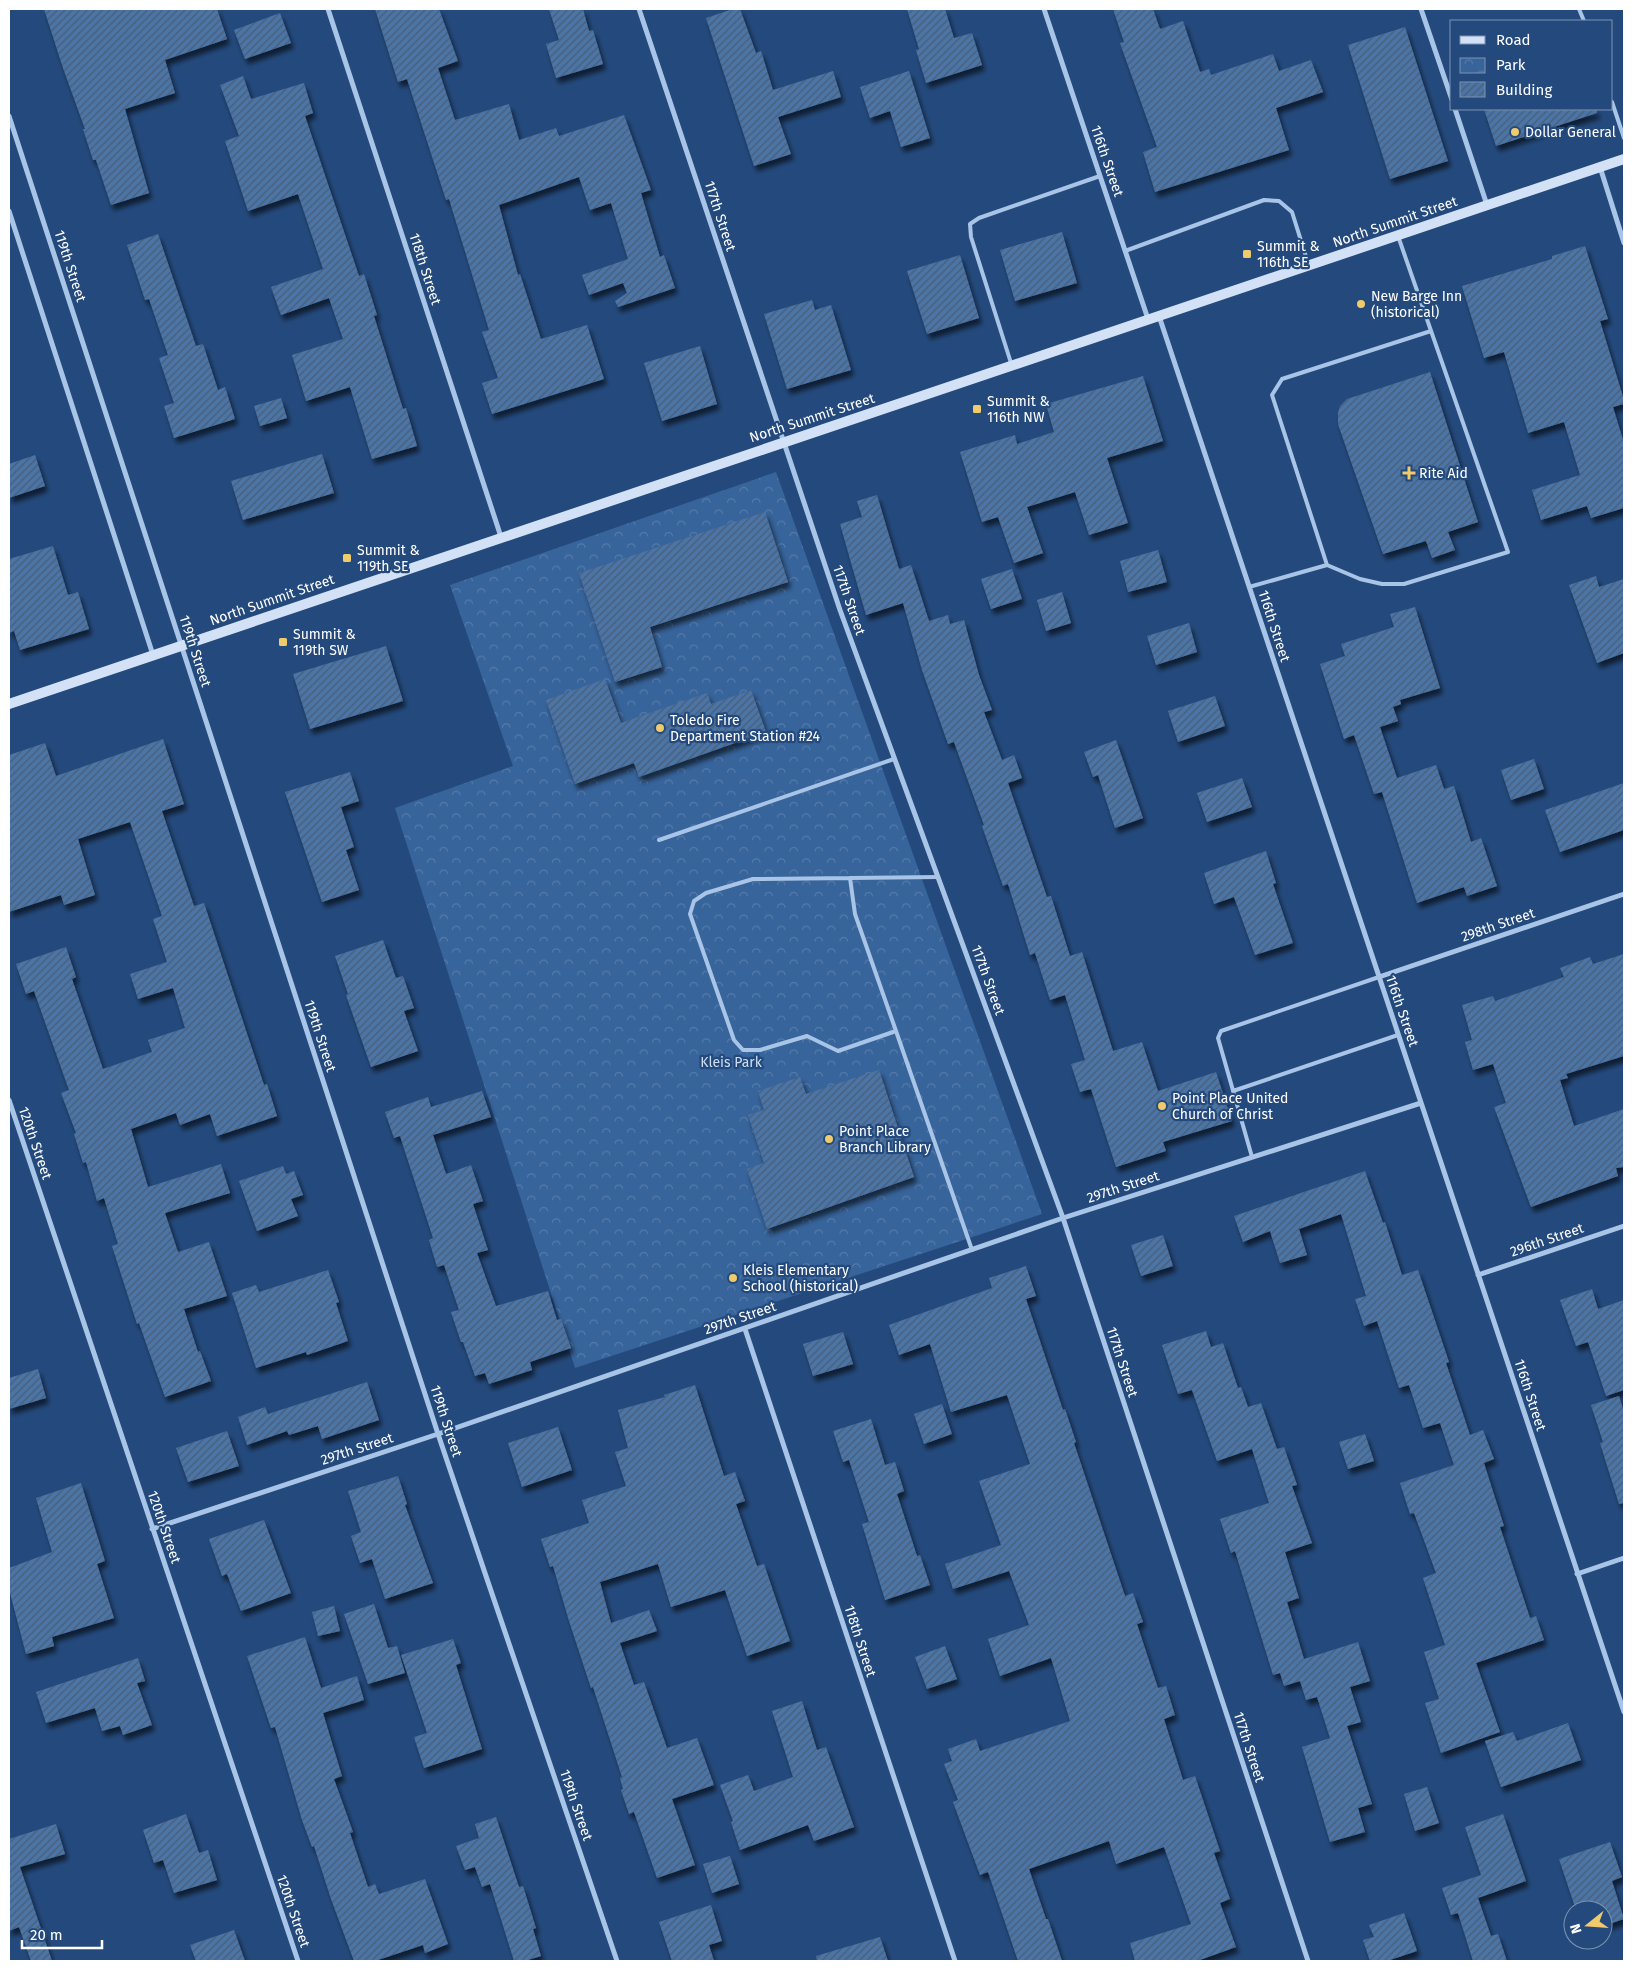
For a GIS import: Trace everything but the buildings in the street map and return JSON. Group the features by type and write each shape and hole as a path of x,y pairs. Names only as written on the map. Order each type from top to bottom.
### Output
{"main road":[{"name":"North Summit Street","path":"9,704 1624,159"}],"street":[{"name":"118th Street","path":"328,9 501,537"},
{"name":"117th Street","path":"639,9 840,610 1063,1218 1308,1961"},
{"name":"116th Street","path":"1044,9 1148,320"},
{"path":"1421,9 1450,94"},
{"path":"1455,110 1487,206"},
{"name":"119th Street","path":"9,116 438,1434 617,1961"},
{"path":"1600,167 1624,243"},
{"path":"9,211 153,655"},
{"name":"116th Street","path":"1159,316 1624,1712"},
{"name":"298th Street","path":"1379,978 1624,894"},
{"name":"120th Street","path":"9,1100 298,1961"},
{"name":"297th Street","path":"152,1529 438,1434 1063,1218 1421,1103"},
{"name":"296th Street","path":"1478,1275 1624,1226"},
{"name":"118th Street","path":"745,1329 955,1961"},
{"path":"1577,1574 1624,1558"}],"lane":[{"path":"1613,105 1624,138"},
{"path":"1012,366 971,237 970,224 979,218 1100,176"},
{"path":"1125,251 1264,200 1279,201 1292,212 1309,265"},
{"path":"1250,587 1327,565 1367,581 1382,584 1404,584 1508,552 1398,236"},
{"path":"1327,565 1272,395 1282,380 1431,331"},
{"path":"659,840 894,759"},
{"path":"896,1031 838,1051 807,1036 760,1050 743,1050 734,1040 690,914 694,901 706,893 753,879 938,877"},
{"path":"850,878 855,914 972,1250"},
{"path":"1252,1157 1218,1038 1221,1031 1379,978"},
{"path":"1232,1091 1398,1035"}],"green space":[{"name":"Kleis Park","path":"776,472 1042,1214 575,1368 395,808 513,766 450,585"}],"place":[{"name":"Dollar General","path":"1515,132"},
{"name":"Summit & 116th SE","path":"1247,254"},
{"name":"New Barge Inn (historical)","path":"1361,304"},
{"name":"Summit & 116th NW","path":"977,409"},
{"name":"Rite Aid","path":"1409,473"},
{"name":"Summit & 119th SE","path":"347,558"},
{"name":"Summit & 119th SW","path":"283,642"},
{"name":"Toledo Fire Department Station #24","path":"660,728"},
{"name":"Point Place United Church of Christ","path":"1162,1106"},
{"name":"Point Place Branch Library","path":"829,1139"},
{"name":"Kleis Elementary School (historical)","path":"733,1278"}]}
